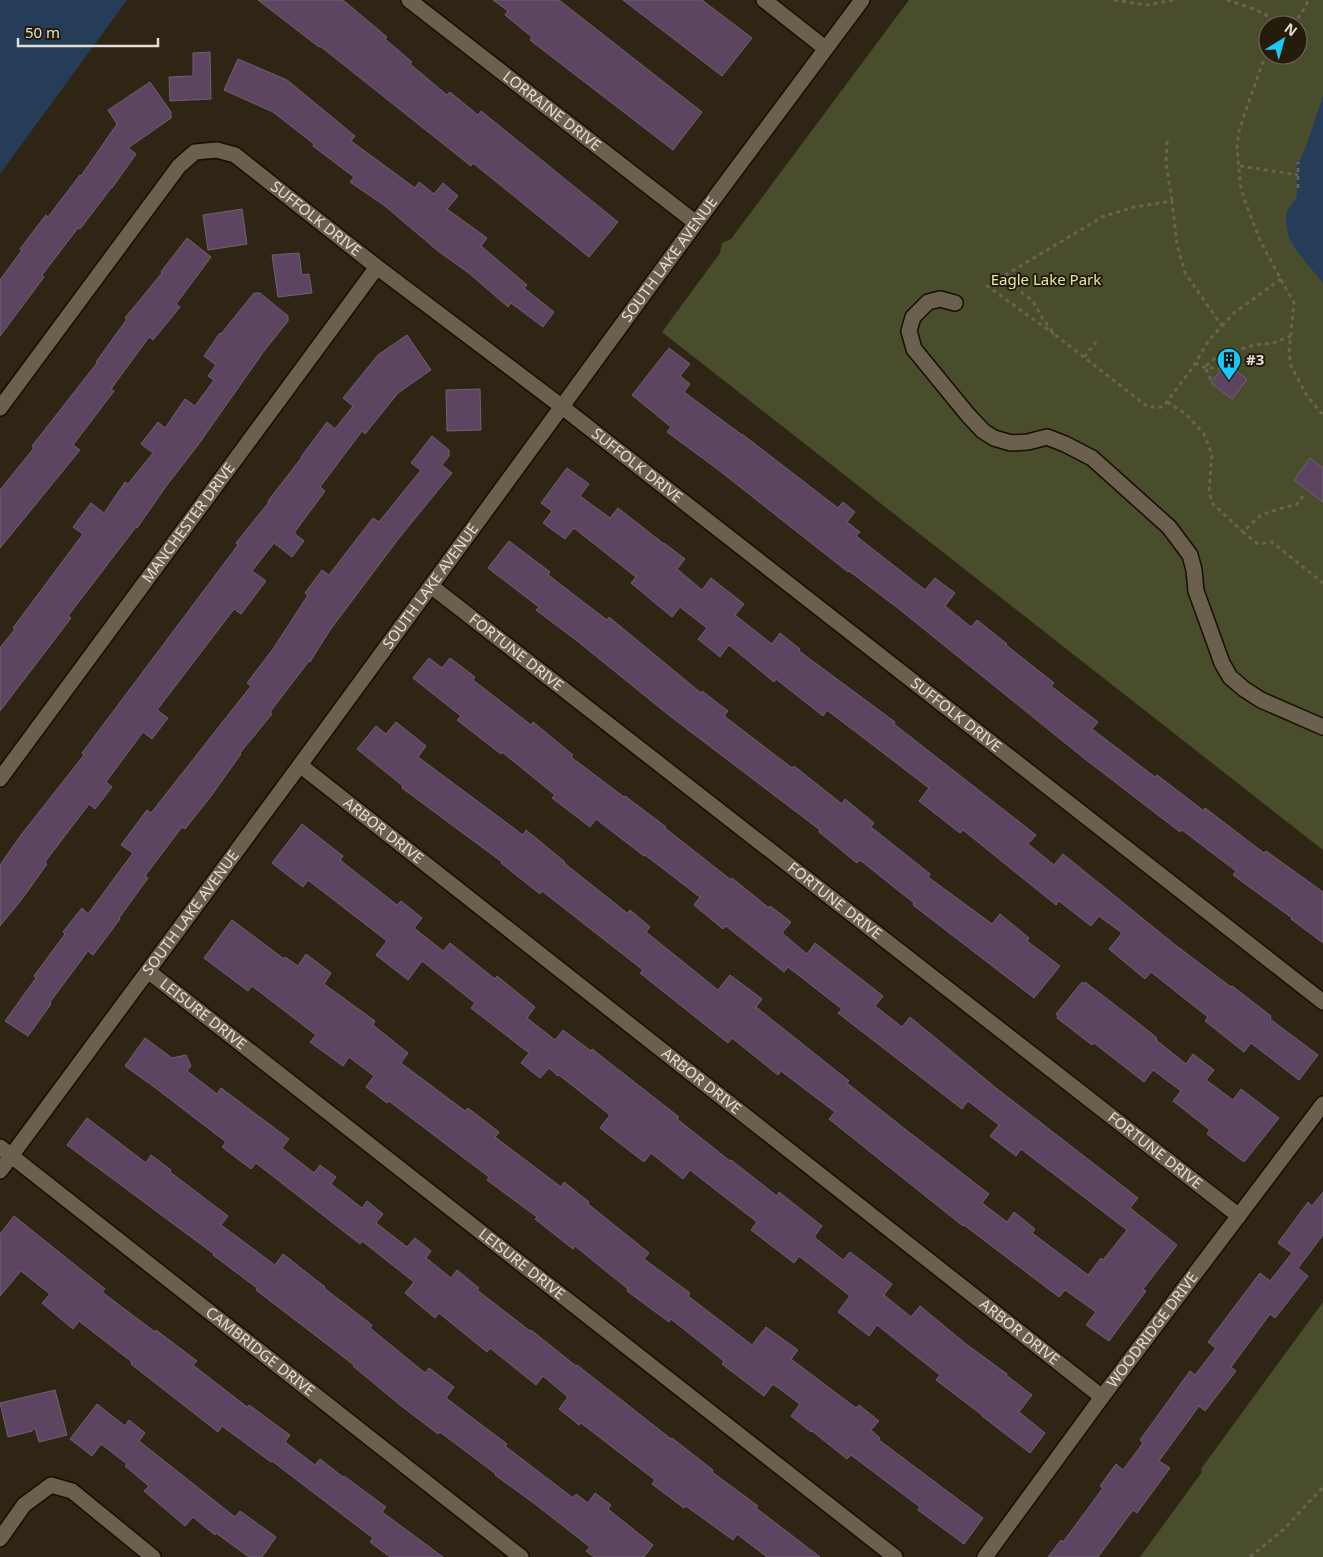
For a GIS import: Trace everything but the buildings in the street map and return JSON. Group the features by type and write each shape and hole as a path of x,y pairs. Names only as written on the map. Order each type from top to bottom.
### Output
{"street":[{"name":"LORRAINE DRIVE","path":"409,0 696,223"},
{"path":"764,0 825,48"},
{"name":"SOUTH LAKE AVENUE","path":"0,1172 6,1152 148,971 696,223 862,0"},
{"name":"SUFFOLK DRIVE","path":"0,408 180,166 195,152 217,150 235,155 376,267 562,406 1323,1002"},
{"name":"MANCHESTER DRIVE","path":"0,779 376,267"},
{"path":"955,303 940,299 928,302 913,316 909,331 914,349 968,415 983,431 994,438 1011,443 1028,442 1047,437 1092,458 1169,527 1190,555 1196,591 1222,663 1230,677 1244,690 1261,700 1323,727"},
{"name":"FORTUNE DRIVE","path":"431,586 1239,1216"},
{"name":"ARBOR DRIVE","path":"300,765 1102,1397"},
{"name":"LEISURE DRIVE","path":"148,971 895,1557"},
{"name":"WOODRIDGE DRIVE","path":"985,1557 1102,1397 1323,1104"},
{"name":"CAMBRIDGE DRIVE","path":"6,1152 521,1557"},
{"path":"0,1539 24,1505 51,1485 72,1491 153,1557"}],"path":[{"path":"1114,0 1147,5 1173,0"},
{"path":"1227,0 1266,15"},
{"path":"1300,15 1308,0"},
{"path":"1262,65 1239,131 1237,148 1241,190 1260,241 1294,303 1289,352 1291,366 1307,396 1323,415"},
{"path":"1166,141 1166,163 1177,245 1186,273 1222,326"},
{"path":"1298,162 1298,188"},
{"path":"1240,166 1298,174"},
{"path":"1172,201 1134,207 1102,217 987,286 1054,334 1148,407 1163,407 1209,340 1234,313 1281,279"},
{"path":"1002,277 1033,300 1054,334"},
{"path":"1205,367 1216,357 1254,345 1273,343 1292,336"},
{"path":"1084,357 1096,342"},
{"path":"1195,363 1205,367 1220,368"},
{"path":"1205,367 1211,380"},
{"path":"1167,402 1186,414 1204,434 1212,454 1209,491 1212,503 1258,544 1272,542 1323,582"},
{"path":"1243,532 1262,515 1296,505 1303,496"},
{"path":"1250,1557 1283,1530 1323,1487"}],"green space":[{"name":"Eagle Lake Park","path":"909,0 1323,0 1323,850 662,332 720,253 722,243 731,239"},
{"path":"1323,1302 1323,1557 1140,1557 1202,1472 1201,1469"}],"water":[{"path":"0,0 127,0 0,174"},
{"path":"1323,96 1323,283 1298,253 1290,240 1286,213 1297,197 1296,168 1306,147"}],"place":[{"name":"#3","path":"1229,381"}]}
